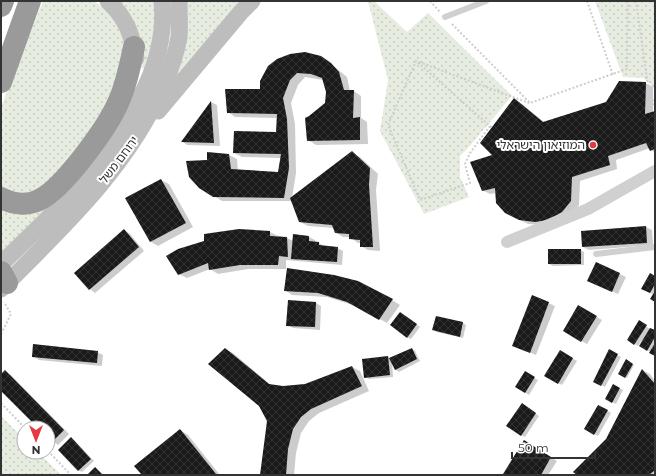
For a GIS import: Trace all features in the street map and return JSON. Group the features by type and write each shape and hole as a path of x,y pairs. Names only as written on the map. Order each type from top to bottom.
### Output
{"highway":[{"path":"1,6 3,1"},
{"path":"1,62 28,1"},
{"path":"1,82 28,1"},
{"path":"1,198 18,203 34,202 48,195 66,177 83,157 111,118 124,88 134,47"}],"street":[{"path":"108,1 124,19 134,47 136,69 135,87 131,102 117,137"},
{"name":"ירוחם משל","path":"2,282 117,137 135,107 156,63 163,26 162,1"},
{"name":"ירוחם משל","path":"2,282 84,204 112,171 138,136 160,94 175,56 179,37 179,1"},
{"path":"138,136 241,12 252,1"},
{"path":"507,242 588,209 655,171"}],"lane":[{"path":"445,17 486,1"},
{"path":"596,254 655,247"}],"path":[{"path":"430,1 530,103"},
{"path":"587,1 613,75"},
{"path":"416,61 530,103 627,69 628,1"},
{"path":"636,1 648,86 655,107"},
{"path":"416,61 388,125 420,200 470,183 465,164 470,153 490,126"},
{"path":"416,61 493,128"},
{"path":"648,86 655,86"},
{"path":"1,334 11,314 2,282"},
{"path":"1,403 17,420"},
{"path":"56,459 71,475"}],"shaded area":[{"path":"43,1 94,1 107,10 117,21 126,43 117,90 71,161 28,197 1,188 1,107"},
{"path":"114,1 154,1 155,21 149,69 141,68 140,48"},
{"path":"185,1 245,1 170,93"},
{"path":"368,1 374,1 407,32 428,13 512,96 460,156 460,177 469,197 424,214 380,131 388,80"},
{"path":"595,1 655,1 655,89 644,78 623,77"},
{"path":"68,191 1,254 1,206"},
{"path":"1,416 16,431 16,460 46,460 61,475 1,475"}],"building":[{"path":"305,52 321,56 331,63 339,72 344,90 354,90 353,118 360,117 360,140 307,141 305,118 325,103 326,92 322,78 311,74 297,73 290,80 283,98 287,119 289,168 284,198 213,197 199,188 189,177 186,161 207,160 207,152 229,154 231,169 278,172 281,154 233,153 234,131 276,132 277,114 227,113 225,89 260,89 260,81 268,66 277,59 290,54"},
{"path":"619,81 646,82 645,114 655,111 655,149 650,151 646,143 608,156 610,165 572,177 571,201 562,212 548,220 535,222 519,220 505,213 496,203 495,188 482,191 470,162 492,155 480,143 514,98 543,122 606,102"},
{"path":"211,101 214,143 181,142"},
{"path":"352,151 370,168 369,185 373,247 360,247 360,240 349,239 349,234 335,233 332,225 299,222 290,198"},
{"path":"161,179 186,223 150,242 125,198"},
{"path":"646,226 647,243 582,247 581,231"},
{"path":"124,229 139,247 89,290 74,273"},
{"path":"239,229 270,231 270,236 287,237 288,257 279,256 278,265 240,265 209,270 208,263 178,275 166,256 178,249 204,241 204,234"},
{"path":"293,234 309,236 309,241 319,242 319,245 338,247 337,262 291,259"},
{"path":"548,249 581,249 581,264 548,264"},
{"path":"596,262 620,273 612,292 587,281"},
{"path":"287,268 334,275 358,281 393,299 379,320 347,302 318,293 284,291"},
{"path":"650,273 655,276 655,284 650,293 641,289"},
{"path":"655,291 655,302 650,299"},
{"path":"532,295 549,302 530,353 512,346"},
{"path":"288,300 316,302 315,327 286,326"},
{"path":"578,305 597,316 581,342 563,331"},
{"path":"400,312 417,324 407,338 390,325"},
{"path":"436,316 463,322 460,337 432,330"},
{"path":"639,320 647,325 634,345 627,340"},
{"path":"650,328 655,330 655,337 647,351 639,346"},
{"path":"655,343 655,356 649,353"},
{"path":"33,344 98,351 97,363 32,357"},
{"path":"225,348 269,384 283,386 305,384 352,366 362,386 311,409 301,417 293,429 288,449 286,475 260,475 267,421 259,406 208,364"},
{"path":"412,348 417,359 395,370 389,358"},
{"path":"609,349 618,354 601,386 593,382"},
{"path":"560,350 573,358 558,384 544,376"},
{"path":"388,356 390,375 364,378 362,359"},
{"path":"626,359 633,364 625,378 618,374"},
{"path":"642,369 655,384 655,470 649,475 577,475 573,472 606,439"},
{"path":"5,370 54,420 30,420 1,391 1,374"},
{"path":"525,371 535,377 525,393 515,387"},
{"path":"613,384 620,388 612,403 605,399"},
{"path":"522,403 536,413 521,436 506,426"},
{"path":"598,405 608,410 594,435 584,429"},
{"path":"56,422 64,430 56,438"},
{"path":"180,429 216,474 142,475 134,466"},
{"path":"71,437 91,459 78,471 58,450"},
{"path":"524,440 551,457 541,475 504,475 503,474"},
{"path":"95,467 103,475 87,475"}],"place":[{"name":"המוזיאון הישראלי","path":"593,145"}]}
